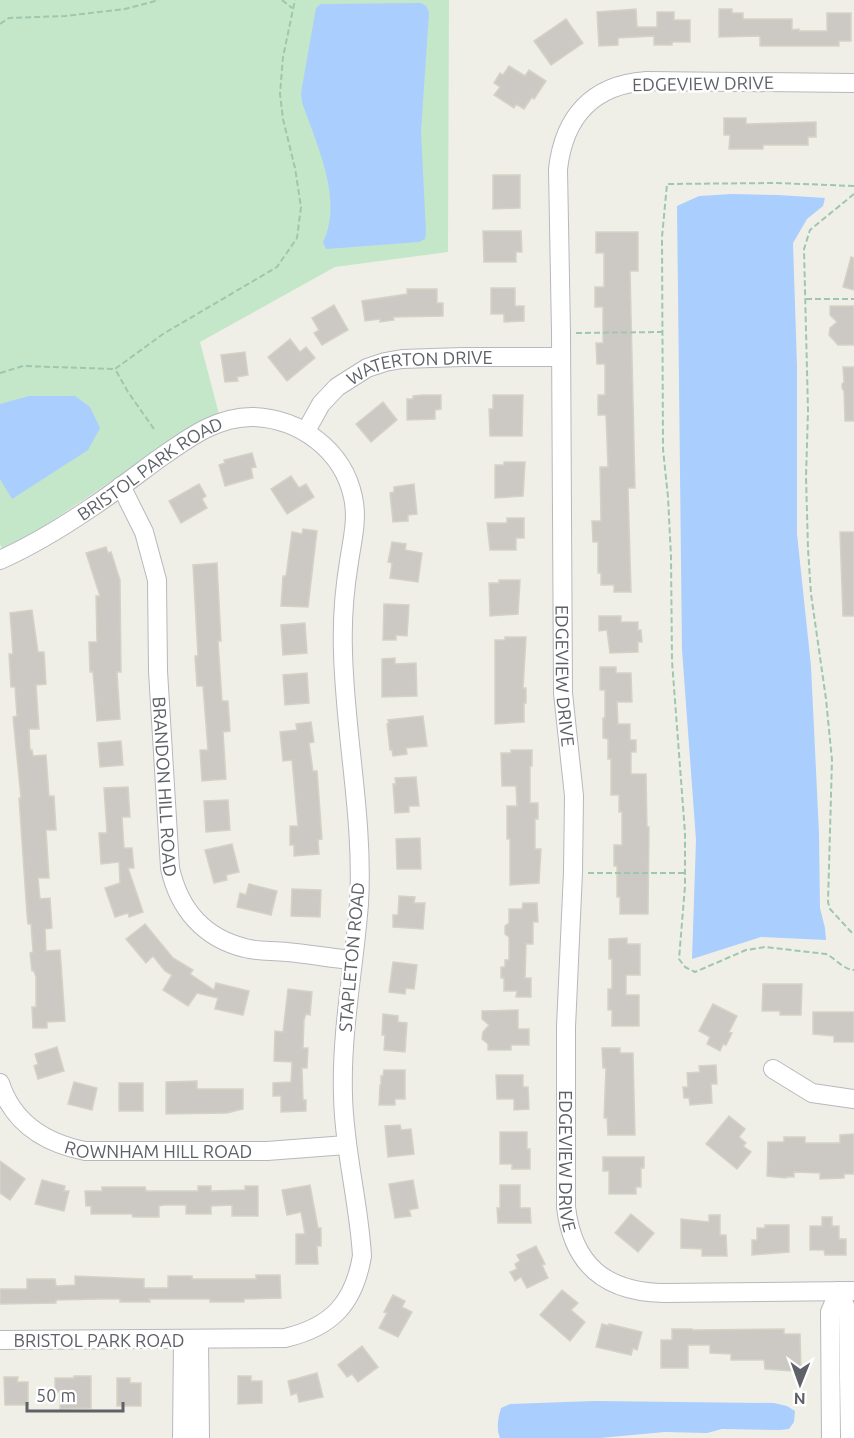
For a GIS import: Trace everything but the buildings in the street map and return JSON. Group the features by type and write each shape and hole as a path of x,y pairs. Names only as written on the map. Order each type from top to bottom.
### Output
{"street":[{"name":"EDGEVIEW DRIVE","path":"847,1291 644,1292 626,1289 610,1282 597,1272 579,1252 568,1226 566,1207 566,1027 574,796 562,693 558,169 560,152 571,123 592,99 621,84 646,81 854,82"},
{"name":"WATERTON DRIVE","path":"306,431 321,404 337,387 367,368 386,362 402,359 462,357 560,357"},
{"name":"BRISTOL PARK ROAD","path":"0,560 22,550 88,510 180,443 218,422 238,417 270,418 306,431"},
{"name":"STAPLETON ROAD","path":"191,1339 285,1338 314,1329 329,1320 344,1305 359,1274 362,1256 346,1145 343,1094 352,960 359,903 358,824 343,648 347,579 355,509 345,472 323,445 306,431"},
{"name":"BRANDON HILL ROAD","path":"121,486 144,532 157,580 158,671 170,859 177,893 183,904 208,933 229,943 258,950 352,960"},
{"path":"773,1069 812,1092 854,1099"},
{"name":"ROWNHAM HILL ROAD","path":"0,1083 10,1106 31,1130 57,1143 85,1151 267,1151 346,1145"},
{"path":"831,1438 830,1312 847,1291"},
{"path":"847,1291 850,1438"},
{"name":"BRISTOL PARK ROAD","path":"0,1340 191,1339"},
{"path":"191,1339 191,1432"}],"path":[{"path":"0,24 9,18 65,16 125,9 159,0"},
{"path":"282,0 292,8"},
{"path":"0,373 23,366 115,369 163,334 277,267 297,238 302,207 280,94 283,57 295,0"},
{"path":"854,186 766,183 667,184 662,237 663,449 668,497 672,662 685,833 685,873 678,959 685,967 695,972 746,950 765,947 826,954 849,970 854,970"},
{"path":"854,194 810,230 804,249 808,411 806,477 808,549 811,594 832,760 828,902 830,909 854,935"},
{"path":"806,299 854,299"},
{"path":"561,333 663,332"},
{"path":"115,369 154,429"},
{"path":"573,872 685,873"}],"green space":[{"path":"0,0 449,0 448,252 335,267 200,342 219,414 202,420 37,531 2,549 0,544"}],"water":[{"path":"421,3 429,12 421,132 425,239 419,242 326,249 323,242 329,225 331,208 329,190 326,172 301,93 316,8 321,4"},
{"path":"732,194 825,198 823,206 807,219 793,243 797,366 797,534 811,666 820,908 826,940 761,937 692,959 696,840 682,650 677,206 699,196"},
{"path":"29,396 75,396 90,407 100,428 88,450 12,499 0,479 0,404"},
{"path":"594,1401 774,1403 787,1406 795,1411 794,1422 789,1429 780,1430 722,1429 707,1433 665,1432 600,1438 500,1438 498,1423 501,1408 510,1404"}]}
